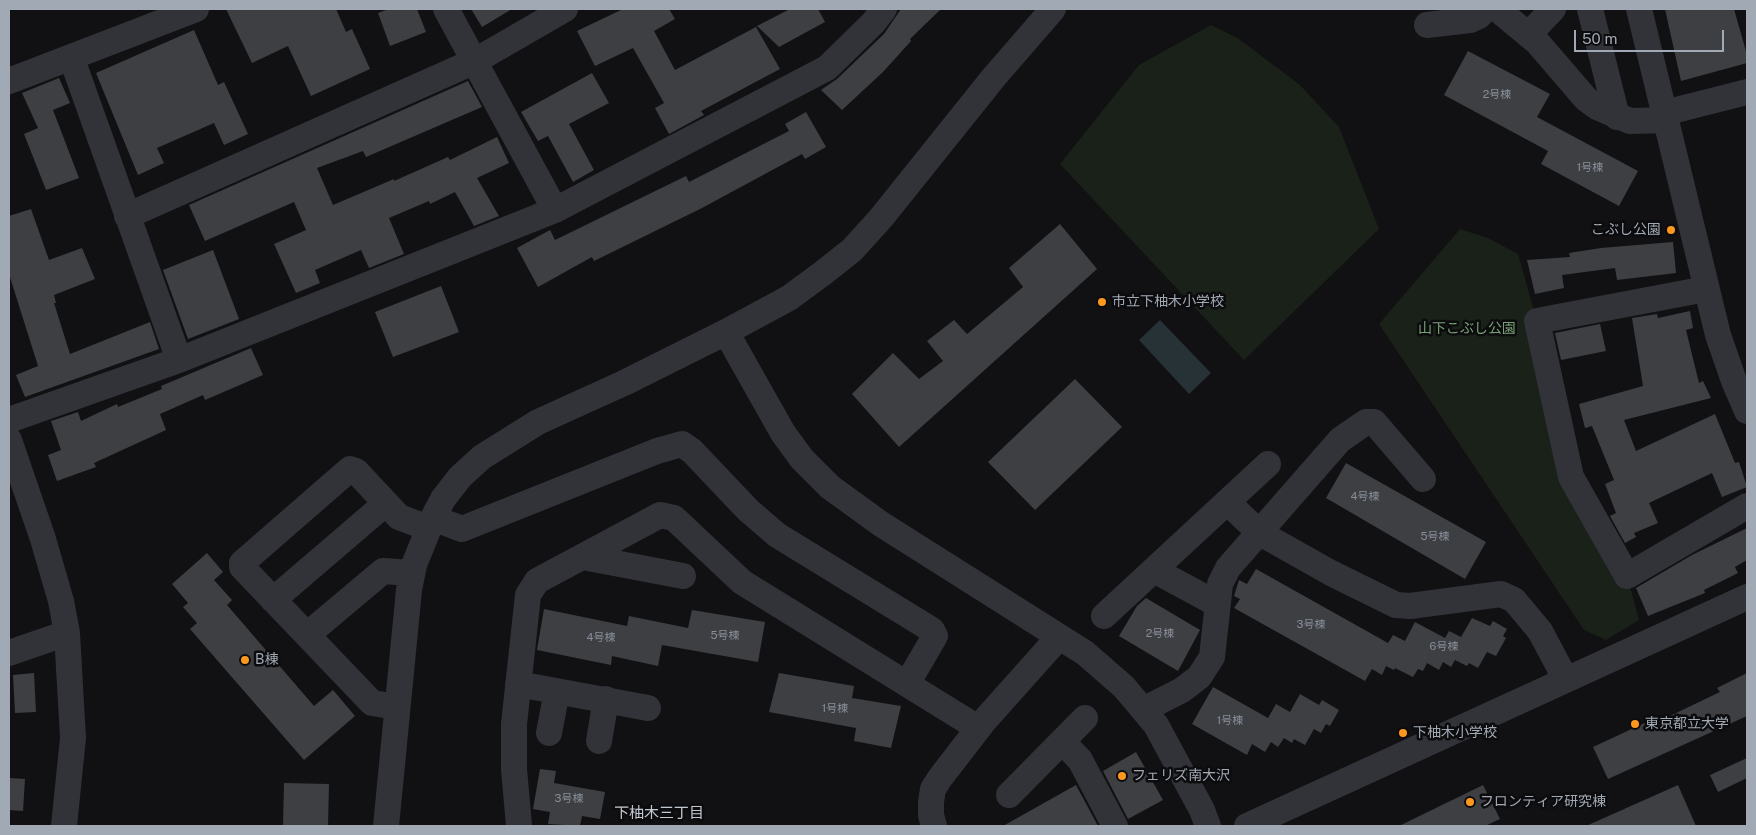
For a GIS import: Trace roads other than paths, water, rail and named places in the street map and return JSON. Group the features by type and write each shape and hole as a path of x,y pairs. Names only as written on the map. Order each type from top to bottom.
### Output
{"street":[{"path":"9,81 72,59 196,9"},
{"path":"446,9 555,210"},
{"path":"128,216 475,61 564,9"},
{"path":"9,420 179,360 555,210 827,68 873,23 884,9"},
{"path":"386,826 412,573 430,523 443,499 460,478 482,457 538,422 624,383 789,298 852,250 882,218 994,77 1053,9"},
{"path":"1427,25 1470,20 1479,16 1484,9"},
{"path":"1497,9 1552,57 1586,99 1617,117 1630,121 1665,117 1747,92"},
{"path":"1528,35 1554,9"},
{"path":"1590,9 1617,117"},
{"path":"1639,9 1718,336 1747,411"},
{"path":"72,59 179,360"},
{"path":"1706,289 1537,321 1571,477 1627,576 1747,506"},
{"path":"726,332 773,418 815,473 856,507 1085,653 1107,671 1144,709 1173,755 1202,810 1208,826"},
{"path":"1144,709 1182,690 1199,677 1212,657 1220,584 1228,568 1340,440 1366,422 1374,422 1423,479"},
{"path":"9,440 43,538 61,601 66,633 73,738 64,826"},
{"path":"397,707 372,703 273,600 242,563 350,468 356,471 399,517 462,529 657,451 682,444 692,451 748,510 777,534 932,630 935,636 907,684"},
{"path":"1104,616 1268,464"},
{"path":"1227,502 1260,533 1331,573 1396,605 1410,606 1501,594 1514,600 1540,631 1566,680"},
{"path":"273,600 385,504"},
{"path":"519,826 514,770 514,724 528,595 537,581 660,515 674,518 742,582 978,728"},
{"path":"583,557 683,576"},
{"path":"1154,570 1217,604"},
{"path":"307,635 384,571 412,573"},
{"path":"1247,826 1747,597"},
{"path":"9,653 66,633"},
{"path":"934,826 931,815 934,789 978,728 1059,637"},
{"path":"518,684 648,708"},
{"path":"549,733 557,691"},
{"path":"599,741 606,699"},
{"path":"1009,795 1085,718"},
{"path":"1062,741 1080,760 1115,826"}],"place":[{"name":"こぶし公園","path":"1671,230"},
{"name":"市立下柚木小学校","path":"1102,302"},
{"name":"B棟","path":"245,660"},
{"name":"東京都立大学","path":"1635,724"},
{"name":"下柚木小学校","path":"1403,733"},
{"name":"フェリズ南大沢","path":"1122,776"},
{"name":"フロンティア研究棟","path":"1470,802"}],"district":[{"name":"下柚木三丁目","path":"659,813"}],"park label":[{"name":"山下こぶし公園","path":"1467,329"}]}
